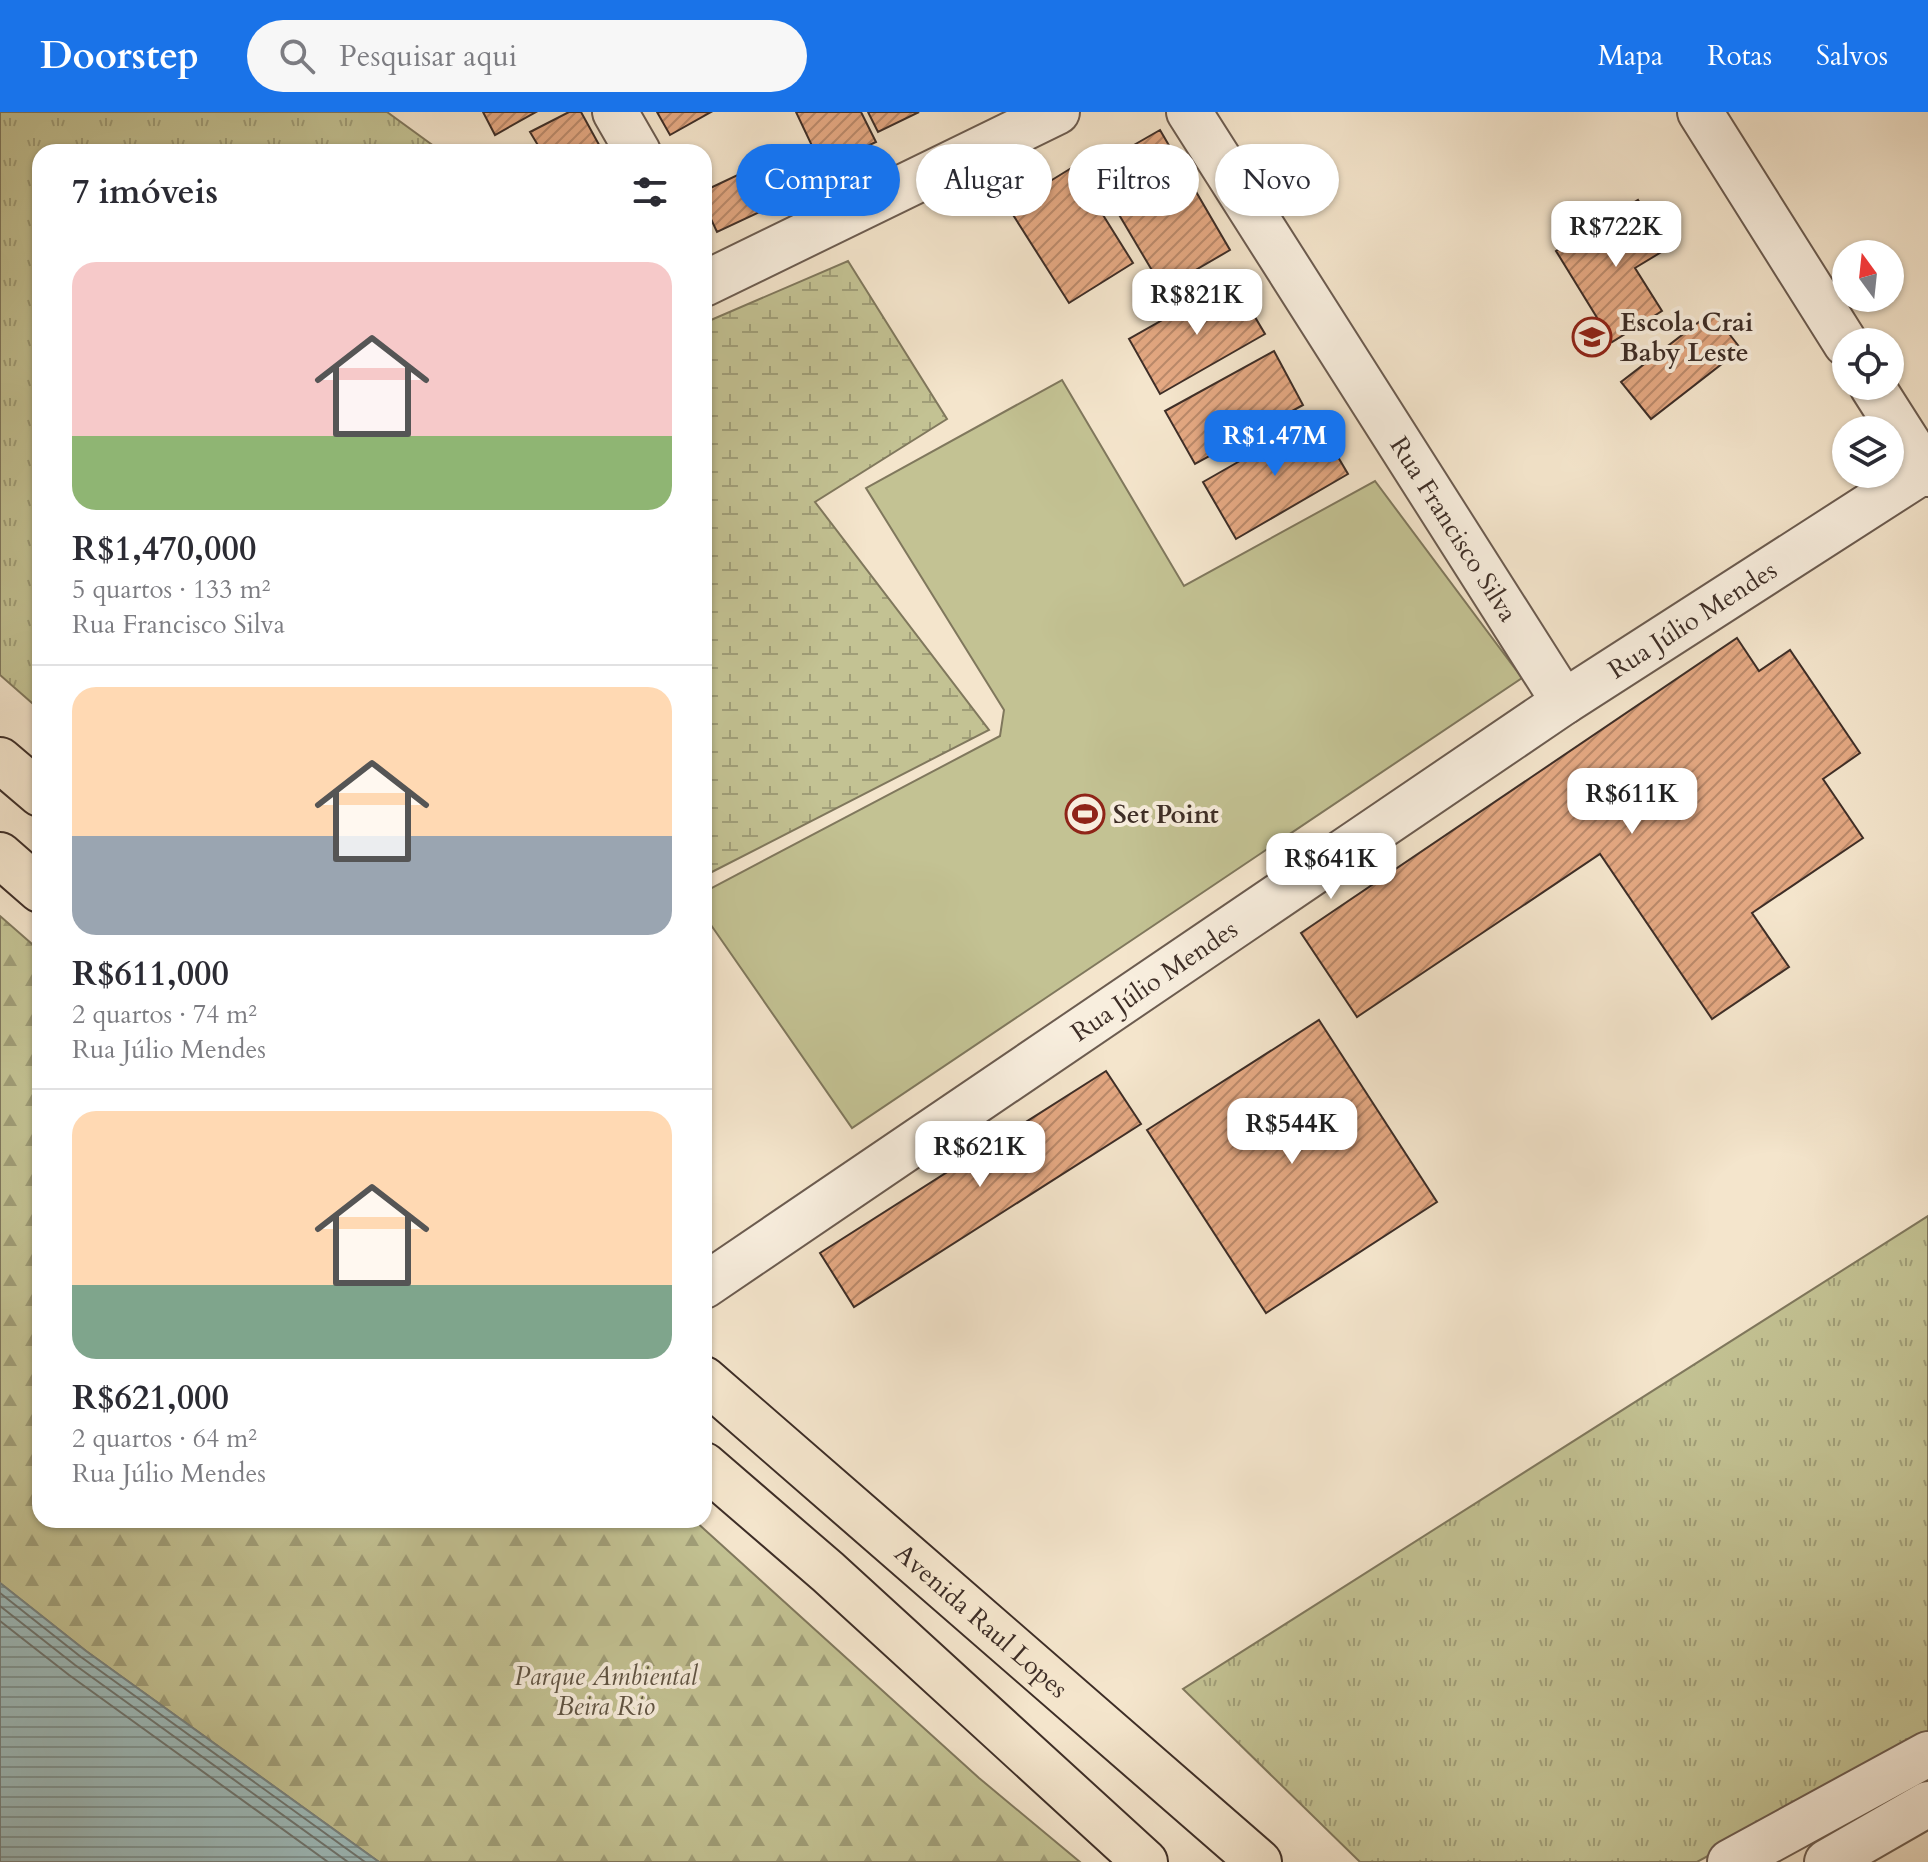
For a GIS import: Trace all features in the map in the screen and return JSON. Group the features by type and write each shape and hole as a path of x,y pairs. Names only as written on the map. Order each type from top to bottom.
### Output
{"main road":[{"path":"0,760 32,787"},
{"path":"0,855 32,883"},
{"name":"Avenida Raul Lopes","path":"712,1386 1259,1862"},
{"path":"712,1472 839,1583 1145,1862"}],"street":[{"path":"615,112 633,144"},
{"path":"712,274 1057,112"},
{"name":"Rua Francisco Silva","path":"1189,112 1564,702"},
{"path":"1700,112 1836,328"},
{"path":"1881,400 1927,471"},
{"name":"Rua Júlio Mendes","path":"712,1281 1564,702 1927,471"},
{"path":"1730,1862 1928,1754"},
{"path":"1827,1862 1928,1804"}],"green space":[{"path":"0,112 387,112 431,144 32,144 32,703 0,675"},
{"path":"848,261 947,419 815,502 989,730 712,872 712,320"},
{"name":"Set Point","path":"1062,380 1184,586 1375,481 1522,678 852,1128 712,927 712,888 1000,736 1004,710 866,488"},
{"name":"Parque Ambiental Beira Rio","path":"0,916 32,944 32,1528 703,1528 979,1778 1080,1862 379,1862 86,1651 0,1583"},
{"path":"1928,1216 1928,1736 1697,1862 1360,1862 1183,1689"}],"water":[{"path":"0,1583 86,1651 379,1862 0,1862"}],"building":[{"path":"483,112 536,112 495,135"},
{"path":"569,112 581,112 599,144 537,144 530,132"},
{"path":"657,112 711,112 670,135"},
{"path":"796,112 861,112 876,142 872,144 811,144"},
{"path":"868,112 919,112 878,132"},
{"path":"1160,130 1168,144 1136,144"},
{"path":"1068,170 1068,216 1104,216 1133,263 1069,303 1014,216 1052,216 1052,180"},
{"path":"736,176 736,216 751,216 717,232 712,221 712,187"},
{"path":"1199,197 1230,250 1163,289 1120,216 1199,216"},
{"path":"1638,200 1668,248 1635,268 1662,311 1612,342 1556,251"},
{"path":"1233,280 1265,334 1160,394 1129,339"},
{"path":"1712,312 1741,349 1651,419 1621,382"},
{"path":"1274,351 1303,405 1195,464 1165,411"},
{"path":"1315,418 1348,474 1236,539 1203,482"},
{"path":"1737,638 1759,671 1790,650 1860,753 1823,779 1863,838 1752,913 1789,967 1712,1019 1600,854 1357,1017 1301,933"},
{"path":"1319,1020 1437,1202 1266,1313 1147,1130"},
{"path":"1106,1071 1141,1124 854,1307 820,1253"}],"place":[{"name":"Escola Crai Baby Leste","path":"1592,337"},
{"name":"Set Point","path":"1085,814"}]}
